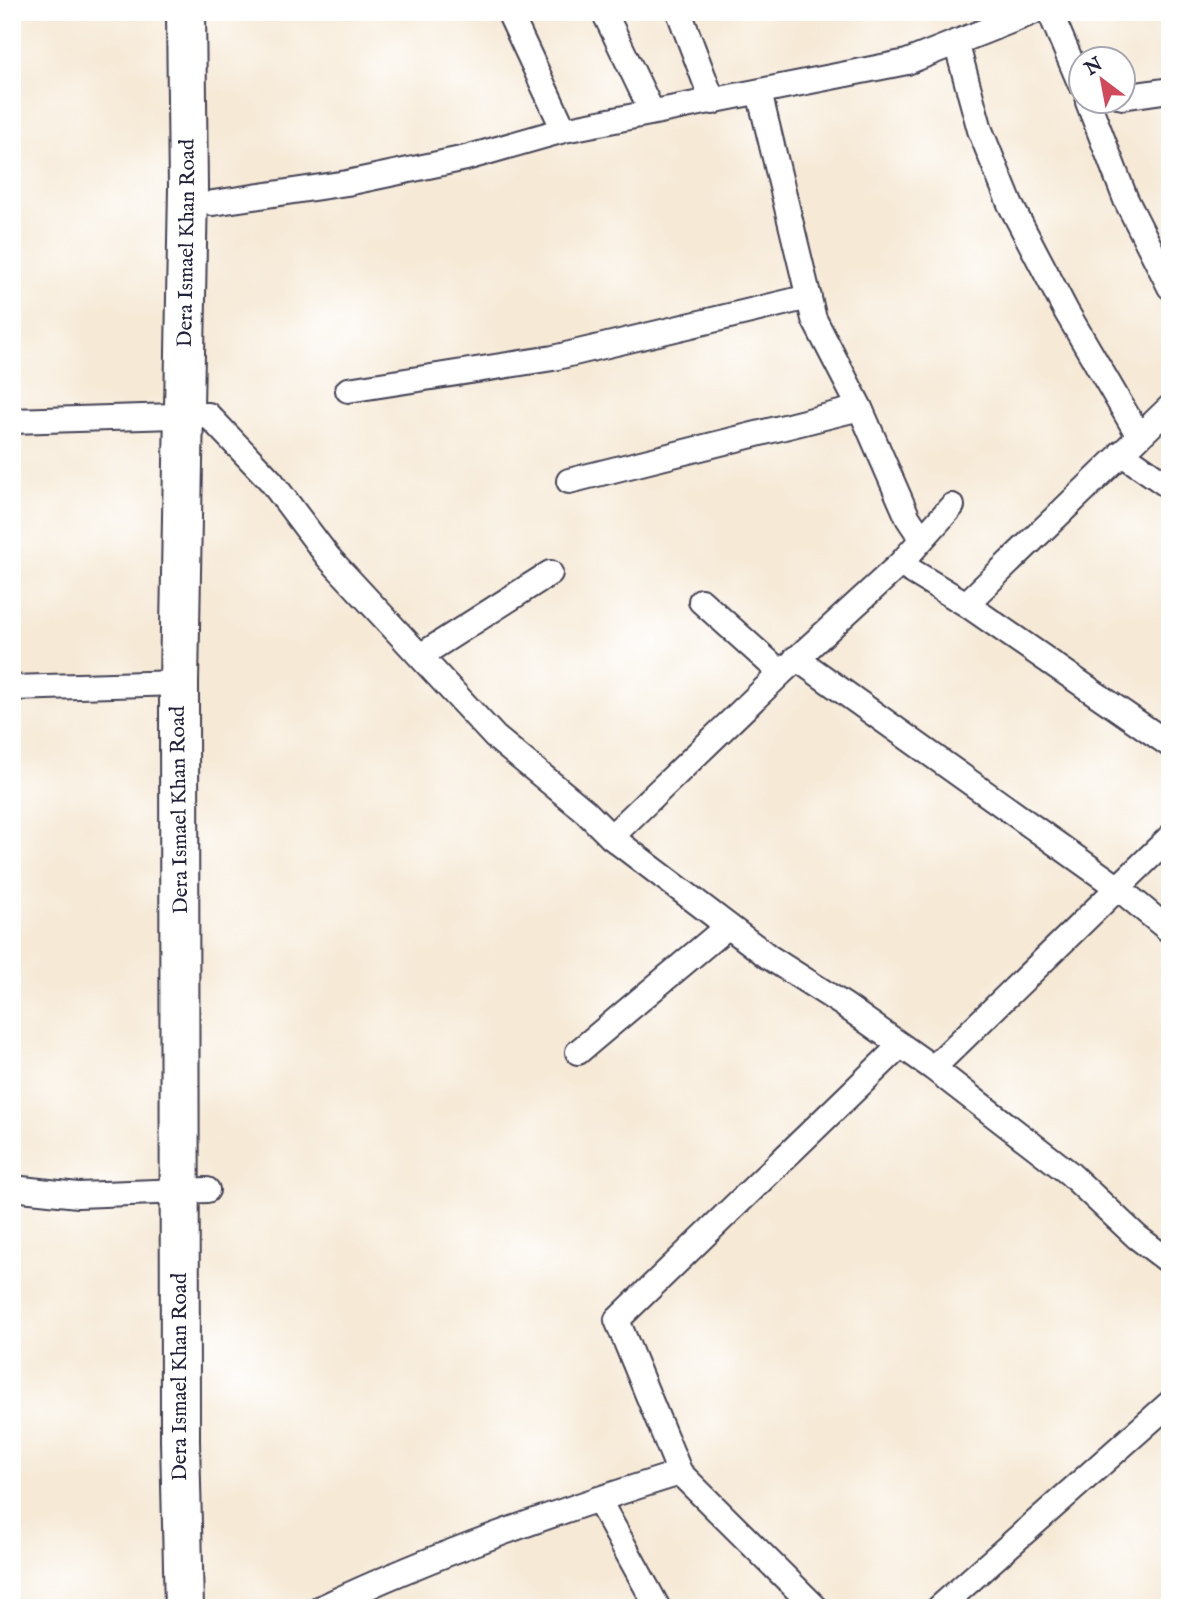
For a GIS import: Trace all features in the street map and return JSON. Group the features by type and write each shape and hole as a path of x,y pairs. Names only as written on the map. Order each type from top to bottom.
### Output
{"highway":[{"name":"Dera Ismael Khan Road","path":"184,1608 180,1441 193,1191 195,415 186,12"},
{"name":"Dera Ismael Khan Road","path":"210,1608 193,1191 179,683 195,415 213,203 213,12"}],"street":[{"path":"509,12 565,130"},
{"path":"604,12 652,112"},
{"path":"679,12 713,102"},
{"path":"213,203 347,183 466,158 565,130 906,62 1033,12"},
{"path":"1050,12 1066,50"},
{"path":"956,42 979,130 1010,204 1079,334 1139,436"},
{"path":"1136,95 1170,90"},
{"path":"759,92 814,319 860,408 908,518 922,539"},
{"path":"1094,116 1126,200 1170,287"},
{"path":"348,390 553,358 809,297"},
{"path":"966,604 1170,407"},
{"path":"569,481 860,408"},
{"path":"12,421 195,415 271,481 328,557 495,737 585,811 611,837 728,926 933,1068 1069,1173 1137,1237 1170,1262"},
{"path":"1121,453 1170,487"},
{"path":"611,837 900,564 952,506"},
{"path":"900,564 966,604 1170,745"},
{"path":"420,656 550,573"},
{"path":"701,601 789,666 1117,887 1170,931"},
{"path":"12,688 179,683"},
{"path":"933,1068 1170,837"},
{"path":"578,1052 728,926"},
{"path":"816,1608 680,1472 617,1320 900,1046"},
{"path":"12,1188 78,1195 193,1191"},
{"path":"939,1608 1170,1403"},
{"path":"321,1608 393,1574 680,1472"},
{"path":"598,1499 658,1608"}]}
